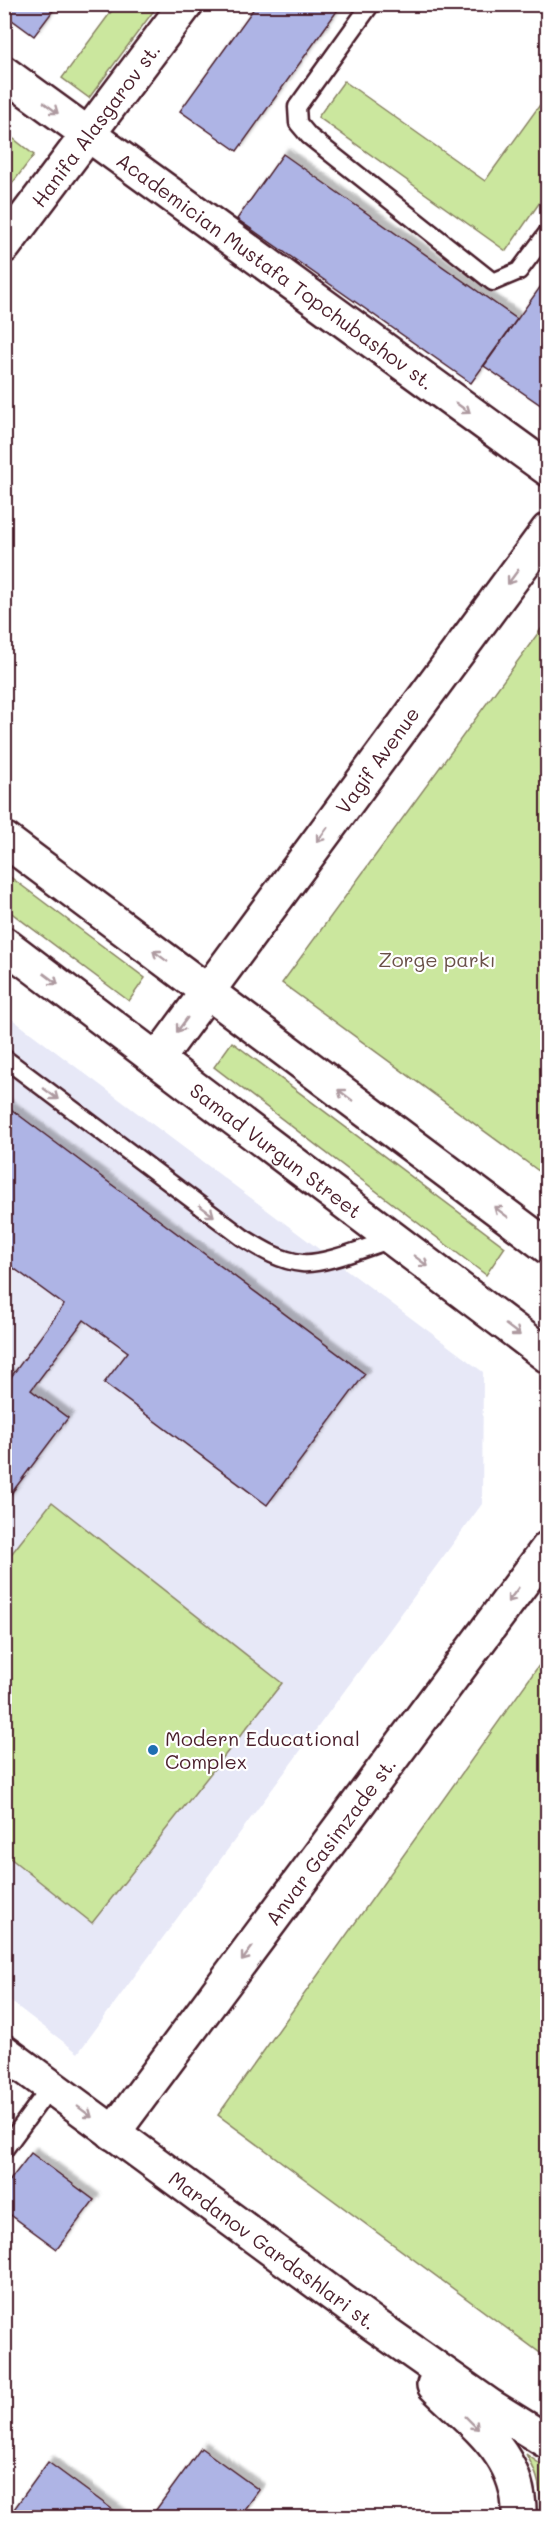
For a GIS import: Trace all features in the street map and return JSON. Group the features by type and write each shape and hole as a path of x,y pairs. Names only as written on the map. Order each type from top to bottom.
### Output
{"street":[{"name":"Hanifa Alasgarov st.","path":"4,246 186,4"},
{"name":"Academician Mustafa Topchubashov st.","path":"4,73 548,470"},
{"name":"Vagif Avenue","path":"157,1060 548,530"},
{"path":"4,839 548,1247"},
{"name":"Samad Vurgun Street","path":"4,944 548,1356"},
{"name":"Anvar Gasimzade st.","path":"113,2133 548,1548"},
{"name":"Mardanov Gardashlari st.","path":"4,2052 372,2323 490,2406 548,2442"},
{"path":"372,2323 496,2447 508,2463 516,2482 520,2502 519,2517"}],"lane":[{"path":"371,4 297,107 298,123 309,136 493,282 519,272 548,232"},
{"path":"4,1058 242,1237 270,1254 302,1263 332,1258 392,1239"},
{"path":"4,2150 51,2086"}],"shaded area":[{"name":"Modern Educational Complex","path":"4,1013 483,1372 482,1504 78,2053 5,1997"}],"green space":[{"path":"116,5 158,5 89,98 62,78"},
{"path":"344,81 485,181 547,95 547,192 506,251 318,117"},
{"path":"5,132 34,155 4,193"},
{"name":"Zorge parkı","path":"547,621 547,1177 282,983"},
{"path":"5,873 145,978 129,1001 5,908"},
{"path":"232,1042 505,1247 486,1275 214,1067"},
{"path":"52,1502 282,1683 92,1923 5,1854 5,1562"},
{"path":"547,1654 547,2358 218,2115"},
{"path":"526,2454 547,2469 547,2512 544,2517 538,2517 539,2484"}],"building":[{"path":"4,4 58,4 34,36 4,14"},
{"path":"257,4 342,4 237,151 180,111"},
{"path":"283,154 517,319 471,383 237,219"},
{"path":"548,276 548,410 484,366"},
{"path":"4,1104 365,1374 267,1505 104,1383 128,1352 84,1320 31,1390 68,1418 4,1503 4,1372 11,1377 64,1305 4,1261"},
{"path":"31,2153 94,2200 57,2249 4,2210 4,2188"},
{"path":"201,2448 259,2490 239,2518 150,2518"},
{"path":"48,2462 124,2518 9,2516"}],"place":[{"name":"Modern Educational Complex","path":"153,1750"}]}
